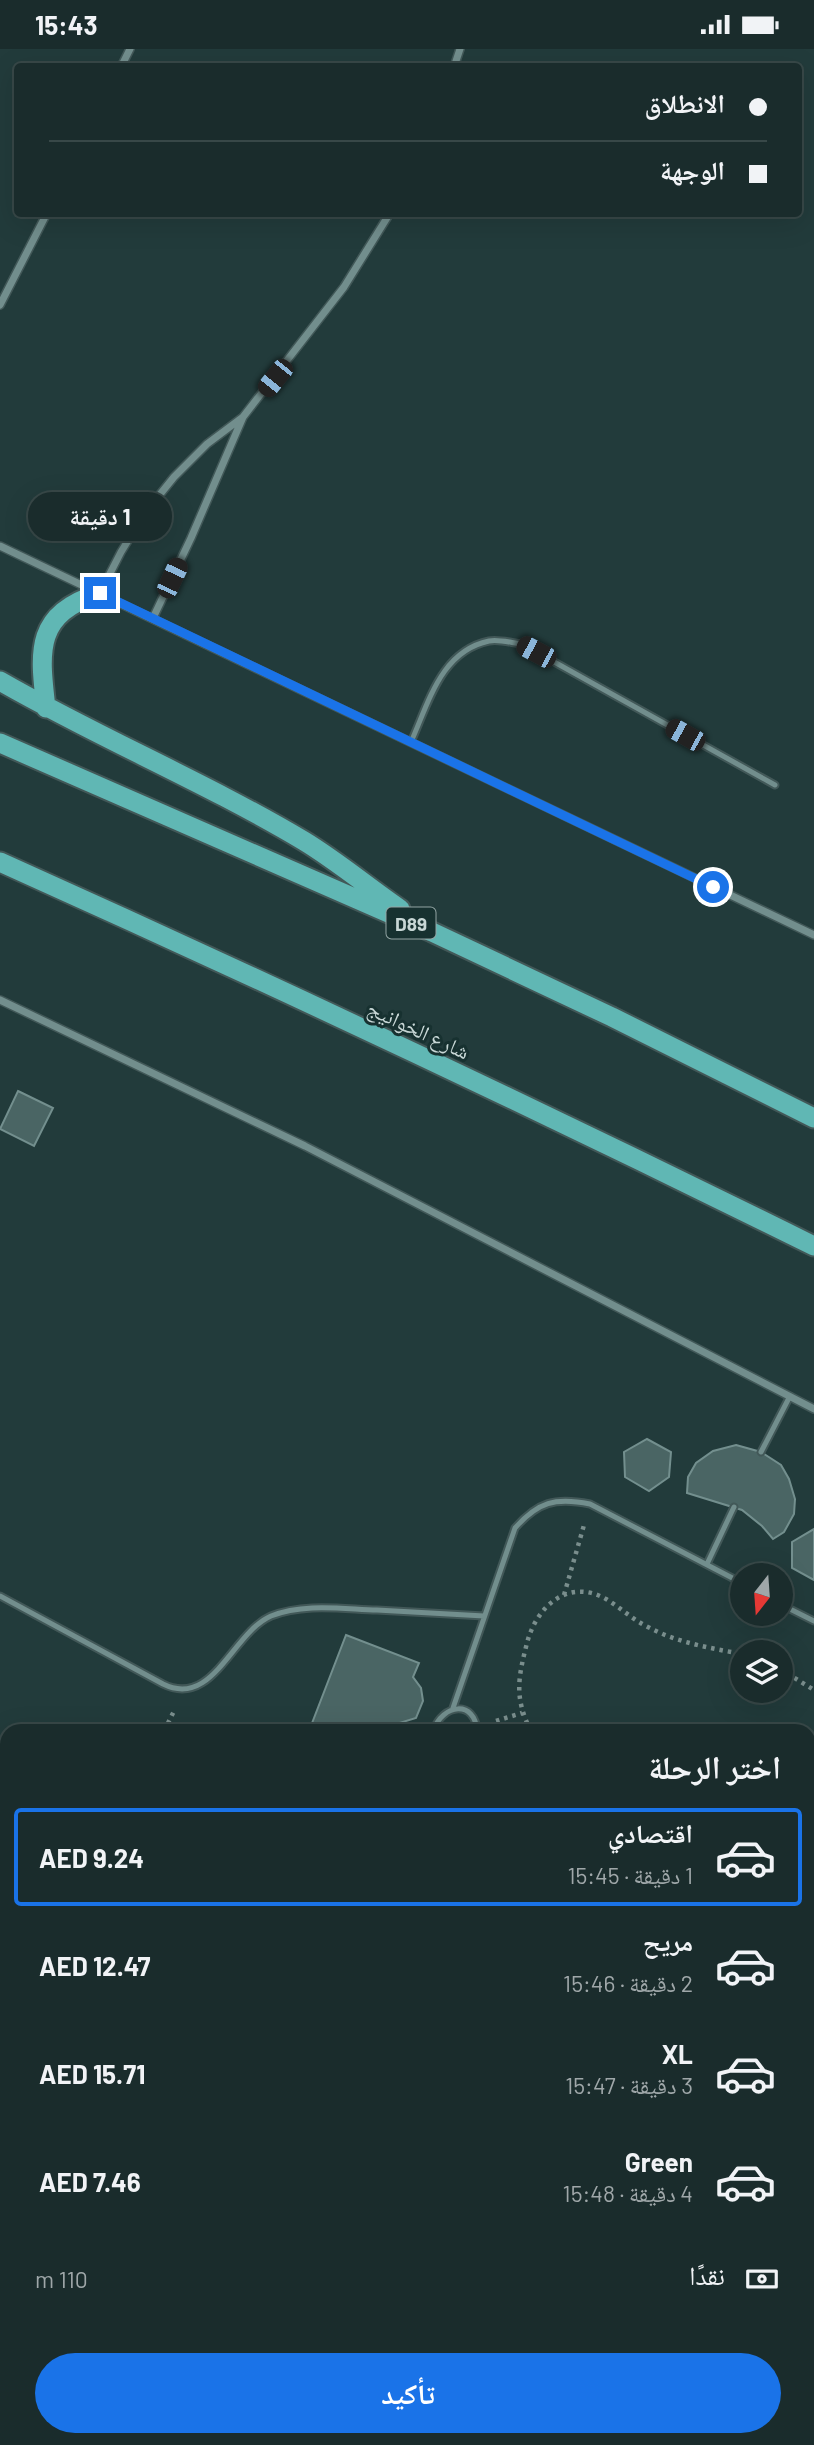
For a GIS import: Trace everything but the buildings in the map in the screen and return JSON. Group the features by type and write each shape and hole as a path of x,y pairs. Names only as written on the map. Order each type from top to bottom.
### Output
{"highway":[{"path":"46,708 42,673 43,645 54,620 75,601 100,593"},
{"path":"0,681 46,708 246,808 306,842 432,932"},
{"name":"D89","path":"0,743 432,932 612,1017 814,1118"},
{"name":"شارع الخوانيج","path":"0,862 213,957 564,1123 814,1246"}],"street":[{"path":"0,305 45,217"},
{"path":"100,593 139,523 174,477 207,445 243,417 344,287 388,217"},
{"path":"153,618 243,417"},
{"path":"0,546 814,935"},
{"path":"0,1000 305,1146 814,1409"}],"lane":[{"path":"411,742 440,675 462,652 491,640 522,644 775,785"},
{"path":"761,1453 790,1397"},
{"path":"453,1708 514,1528 529,1512 548,1503 569,1500 590,1504 730,1577"},
{"path":"707,1565 734,1507"},
{"path":"0,1595 163,1684 173,1689 186,1690 207,1680 252,1631 267,1618 284,1611 323,1608 484,1616"},
{"path":"793,1610 814,1621"},
{"path":"437,1724 443,1713 453,1708 464,1710 473,1717 475,1724"}],"path":[{"path":"564,1595 590,1504"},
{"path":"528,1724 522,1713 518,1692 520,1669 535,1620 547,1605 564,1595 584,1592 605,1598 621,1612 649,1628 678,1640 730,1651"},
{"path":"793,1677 814,1690"}],"route":[{"path":"100,593 713,887"}]}
